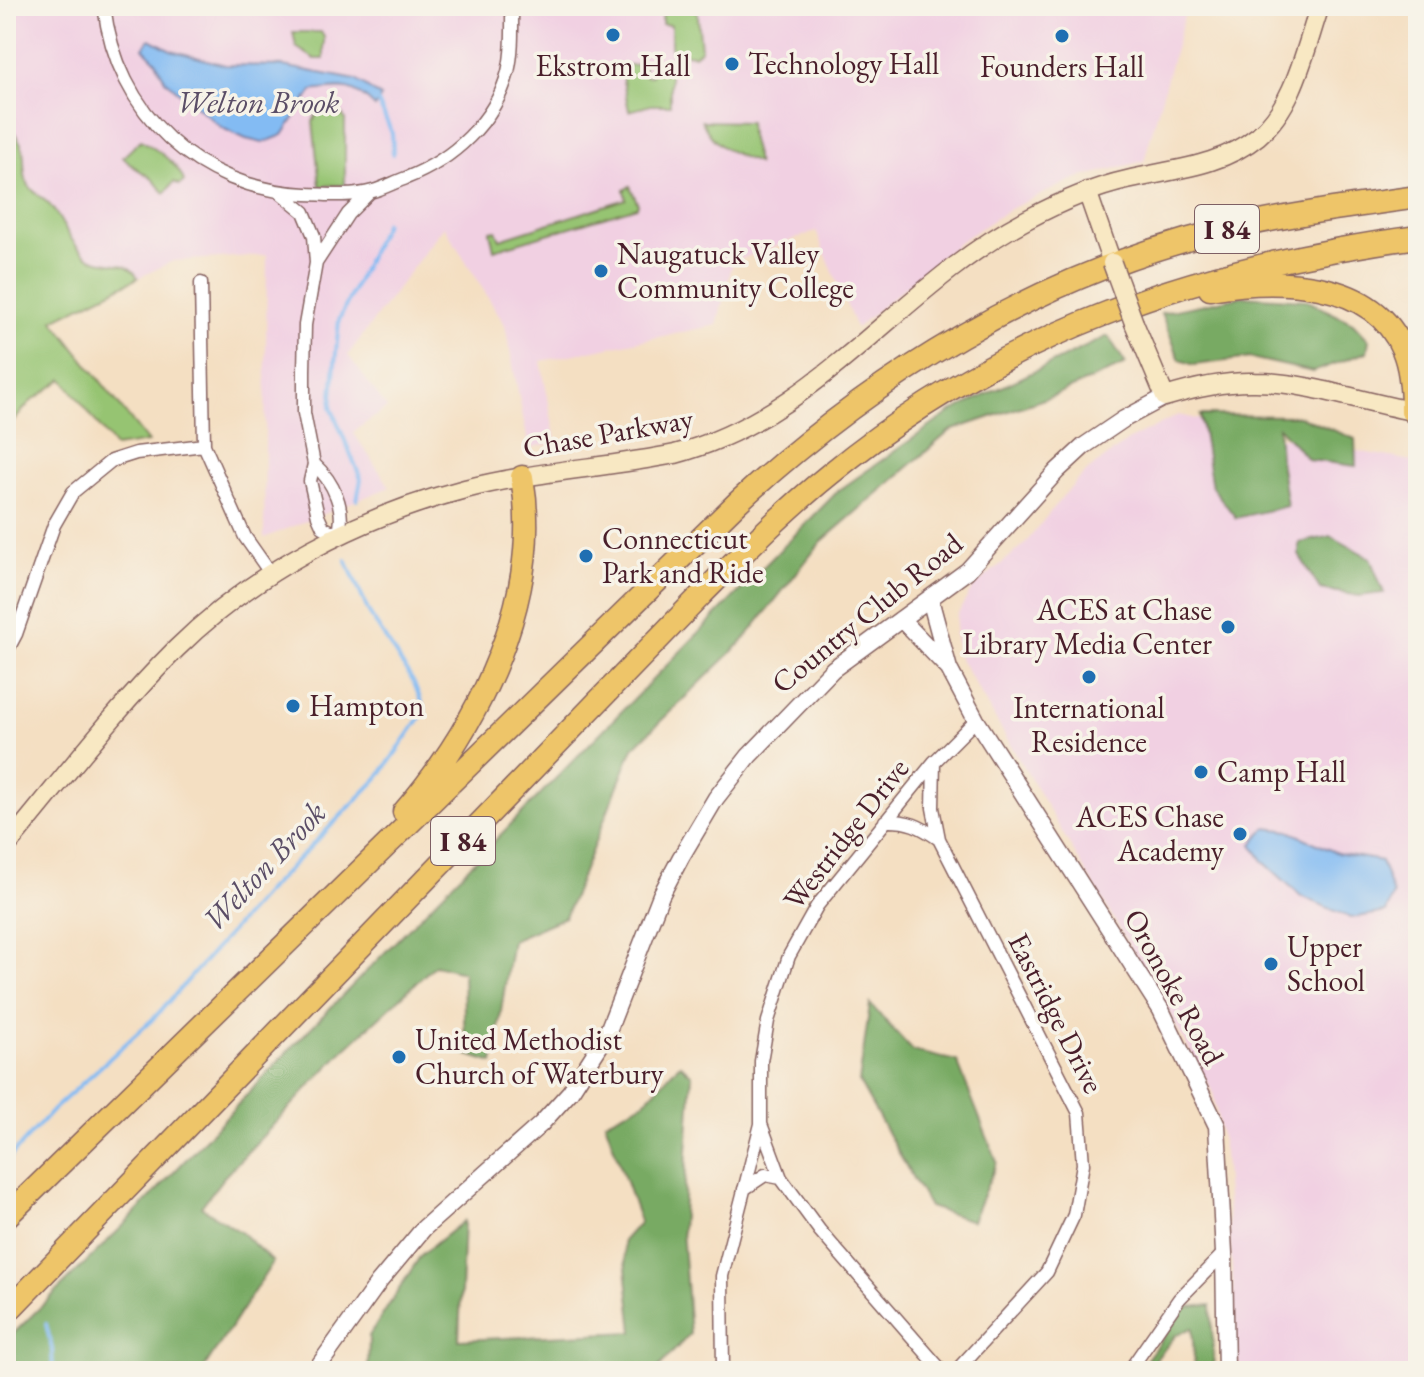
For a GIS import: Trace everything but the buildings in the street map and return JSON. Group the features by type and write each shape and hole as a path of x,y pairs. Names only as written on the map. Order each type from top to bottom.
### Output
{"highway":[{"name":"I 84","path":"6,1217 748,493 805,443 878,387 997,316 1132,258 1175,243 1261,221 1418,197"},
{"name":"I 84","path":"6,1314 691,606 795,503 865,447 938,397 1015,353 1143,298 1228,272 1313,253 1418,237"},
{"path":"1059,332 1212,289 1280,283 1320,287 1356,301 1397,336 1408,365 1415,412"},
{"path":"234,995 398,819 432,779 461,733 497,658 521,580 527,528 522,477"}],"main road":[{"name":"Chase Parkway","path":"6,847 130,698 178,647 271,574 338,535 435,497 522,477 675,454 742,430 803,392 954,267 1024,220 1087,191 1205,164 1235,151 1257,136 1274,119 1286,99 1320,6"},
{"path":"1087,191 1143,347 1165,397 1207,386 1256,382 1295,386 1415,412"}],"street":[{"path":"104,6 108,35 119,67 135,98 156,126 184,151 215,172 248,186 281,193 331,195 370,192 438,163 460,147 484,120 507,74 512,42 512,6"},
{"path":"316,263 348,214 370,192"},
{"path":"281,193 304,212 314,236 316,263 305,325 304,413 314,464 310,481 318,516 323,527 338,535 342,518 340,508 329,480 314,464"},
{"path":"201,283 204,445 245,537 271,574"},
{"name":"Country Club Road","path":"315,1371 379,1282 424,1228 532,1132 570,1092 606,1036 661,895 700,823 729,780 779,723 833,669 930,599 982,556 1057,471 1084,446 1165,397"},
{"path":"6,653 16,634 54,525 73,492 111,461 136,453 204,445"},
{"name":"Oronoke Road","path":"930,599 949,669 976,720 1161,1010 1217,1126 1226,1371"},
{"name":"Oronoke Road","path":"901,619 949,669"},
{"name":"Westridge Drive","path":"942,1371 820,1231 781,1178 761,1124 761,1061 768,1021 789,956 817,906 934,762 976,720"},
{"name":"Eastridge Drive","path":"934,762 933,808 939,839 1079,1113 1083,1164 1074,1215 1047,1272 956,1371"},
{"path":"885,821 903,820 918,824 939,839"},
{"path":"723,1371 722,1276 761,1124"},
{"path":"744,1189 765,1175 781,1178"},
{"path":"1129,1371 1179,1299 1224,1253"}],"shaded area":[{"name":"Naugatuck Valley Community College","path":"6,6 1187,6 1144,161 1075,179 1010,209 962,240 856,328 816,231 733,262 717,325 541,361 556,442 529,448 505,325 444,226 348,355 387,408 353,432 390,487 264,538 267,255 173,261 138,278 123,264 96,261 86,256 69,238 53,208 27,183 23,150 6,120"},
{"name":"ACES Chase Academy","path":"1178,415 1418,462 1418,1371 1239,1371 1224,1153 1213,1093 957,654 957,615 973,587 1024,545 1086,472 1129,440"}],"green space":[{"path":"663,6 697,6 701,49 694,55 671,52 671,25 662,24"},
{"path":"293,32 321,32 324,37 324,59 315,59 296,47"},
{"path":"652,62 670,63 670,105 651,105 629,111 620,66 643,64 645,76 651,76"},
{"path":"320,106 336,106 345,119 345,185 320,186 313,122"},
{"path":"6,119 22,146 29,186 50,205 75,244 91,258 127,267 138,278 53,320 148,442 115,447 63,379 29,403 6,430"},
{"path":"702,121 749,122 757,163 718,143"},
{"path":"141,140 177,168 184,181 180,185 174,182 165,193 123,157"},
{"path":"630,186 637,207 494,250 490,231 496,230 500,239 626,199 624,190"},
{"path":"1243,296 1306,300 1353,323 1369,340 1367,352 1313,372 1251,358 1194,365 1180,360 1161,313"},
{"path":"1108,336 1126,364 1053,396 950,431 821,542 743,641 633,748 565,917 512,940 493,1063 465,1054 463,972 435,965 342,1052 223,1178 201,1207 242,1233 273,1262 203,1370 6,1371 6,1341 128,1221 291,1048 838,491 952,411"},
{"path":"1200,415 1299,416 1355,439 1356,466 1309,460 1278,427 1287,506 1236,518 1212,487"},
{"path":"1331,536 1370,558 1384,593 1359,596 1320,589 1299,555 1299,543"},
{"path":"870,1004 913,1051 957,1061 997,1162 972,1221 929,1207 859,1082"},
{"path":"680,1064 692,1075 682,1230 690,1334 655,1371 368,1371 369,1336 421,1255 464,1221 459,1340 633,1332 623,1241 640,1222 605,1122 643,1103"},
{"path":"1211,1305 1214,1371 1195,1371 1192,1328 1176,1335 1146,1371 1141,1367 1186,1307"}],"water":[{"name":"Welton Brook","path":"150,39 171,50 225,65 283,66 356,80 381,97 375,107 360,94 346,89 312,91 283,135 263,143 246,139 222,128 165,80 156,61 143,48"},
{"path":"1266,828 1289,831 1337,853 1381,861 1393,895 1386,912 1351,918 1301,896 1264,862 1252,844"}],"waterway":[{"name":"Welton Brook","path":"378,102 392,133 393,154"},
{"name":"Welton Brook","path":"357,500 361,479 331,407 339,320 385,223"},
{"name":"Welton Brook","path":"6,1166 12,1155 53,1110 155,1017 266,892 378,778 425,711 414,683 369,613 346,560"},
{"name":"Welton Brook","path":"46,1324 53,1371"}],"place":[{"name":"Ekstrom Hall","path":"613,35"},
{"name":"Founders Hall","path":"1062,36"},
{"name":"Technology Hall","path":"732,64"},
{"name":"Naugatuck Valley Community College","path":"601,271"},
{"name":"Connecticut Park and Ride","path":"586,556"},
{"name":"ACES at Chase Library Media Center","path":"1228,627"},
{"name":"International Residence","path":"1089,677"},
{"name":"Hampton","path":"293,706"},
{"name":"Camp Hall","path":"1201,772"},
{"name":"ACES Chase Academy","path":"1240,834"},
{"name":"Upper School","path":"1271,964"},
{"name":"United Methodist Church of Waterbury","path":"399,1057"}]}
